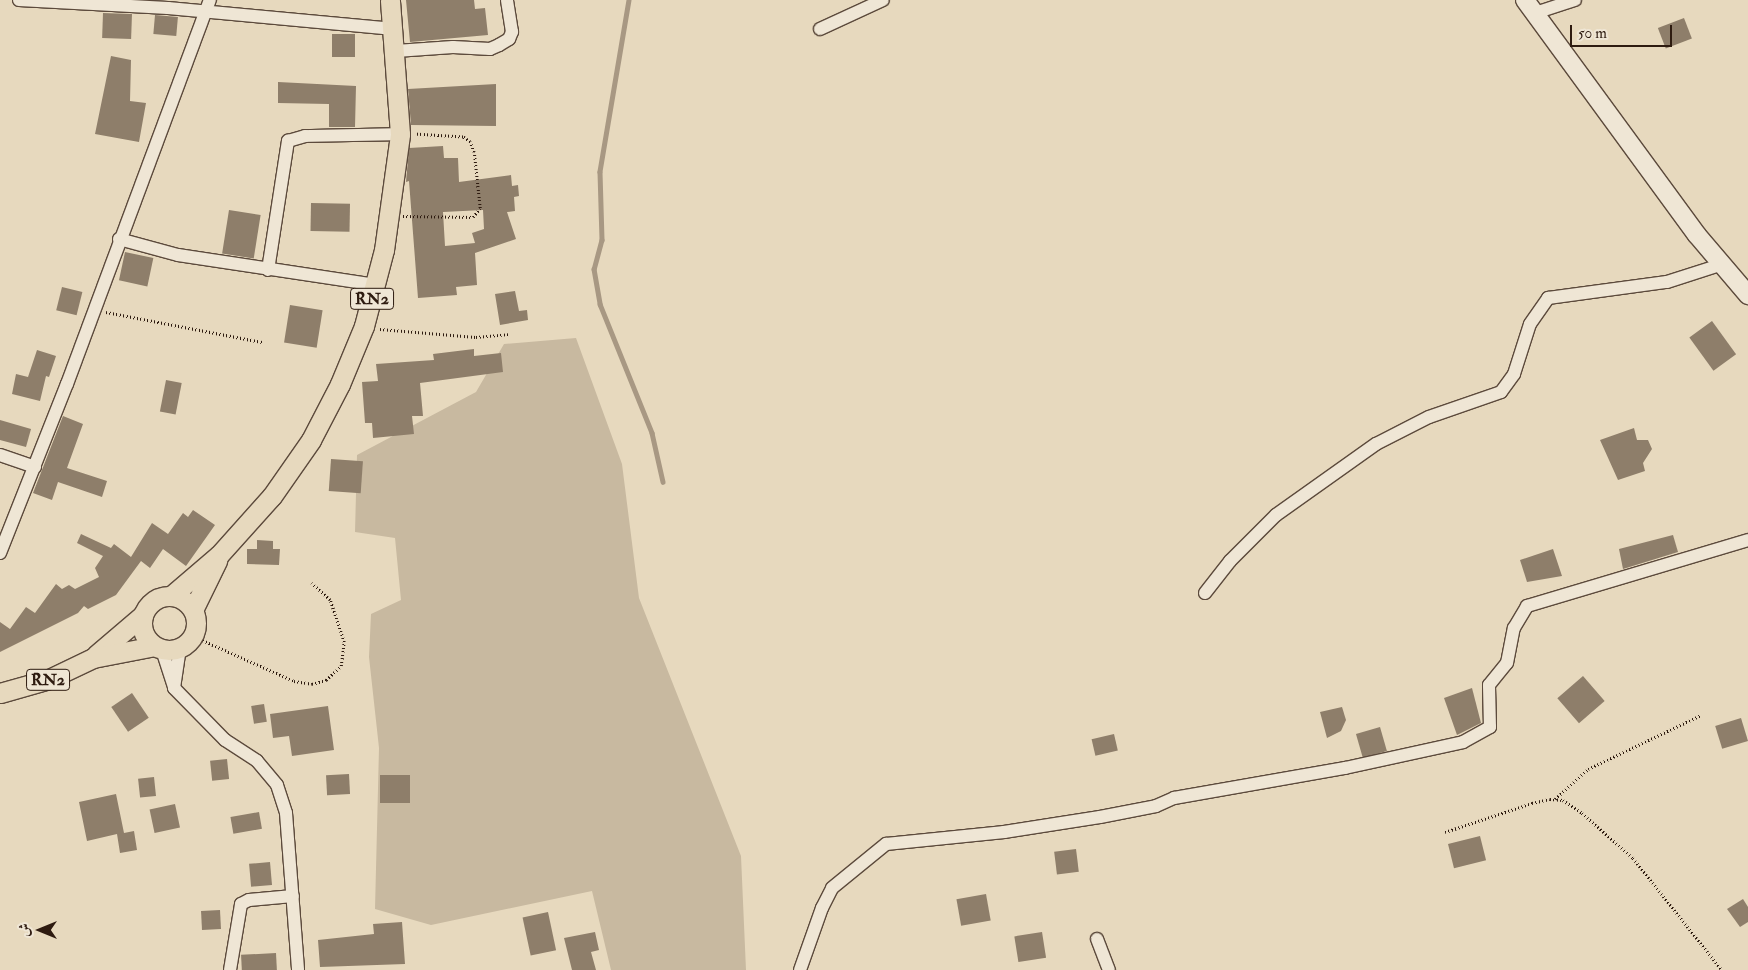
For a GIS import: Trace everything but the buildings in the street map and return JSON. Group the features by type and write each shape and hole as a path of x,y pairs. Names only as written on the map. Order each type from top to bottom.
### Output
{"main road":[{"name":"RN2","path":"0,693 49,679 93,658 143,615 154,600 171,596 219,555 272,496 311,440 340,384 364,326 376,285 400,134 396,51 390,0"},
{"path":"1530,6 1720,265 1748,295"},
{"name":"RN2","path":"93,658 172,645 196,628 193,610 219,555"},
{"path":"171,596 188,603 193,610"},
{"path":"143,615 144,632 172,645"}],"street":[{"path":"19,0 208,6 394,29"},
{"path":"396,51 453,47 490,48 499,45 512,32 507,0"},
{"path":"820,29 883,0"},
{"path":"1530,6 1576,0"},
{"path":"0,553 95,309 119,239 208,6"},
{"path":"268,270 288,141 305,136 400,134"},
{"path":"119,239 178,255 376,285"},
{"path":"1204,593 1230,561 1276,515 1376,444 1430,417 1501,392 1514,374 1530,324 1548,298 1667,282 1720,265"},
{"path":"0,455 34,467"},
{"path":"800,970 822,908 832,888 886,844 1004,832 1100,817 1156,806 1174,798 1345,768 1463,742 1490,727 1489,684 1507,663 1514,628 1527,606 1748,540"},
{"path":"172,645 174,688 225,740 257,761 277,785 286,813 298,970"},
{"path":"230,970 241,904 249,900 293,896"},
{"path":"1097,939 1109,970"}],"path":[{"path":"388,216 473,217 480,208 474,152 470,142 463,137 439,134 400,134"},
{"path":"95,309 262,342"},
{"path":"364,326 476,338 509,334"},
{"path":"172,645 294,681 312,684 326,680 341,666 344,642 330,600 311,583"},
{"path":"1445,832 1555,798 1588,770 1702,715"},
{"path":"1555,798 1582,812 1633,858 1722,970"}],"shaded area":[{"path":"576,338 622,464 639,598 741,856 746,970 611,970 592,891 431,925 375,909 379,748 369,657 371,614 401,600 395,538 355,532 357,455 476,392 504,344"}],"waterway":[{"path":"629,0 600,172 602,240 594,269 600,304 652,433 663,482"}]}
